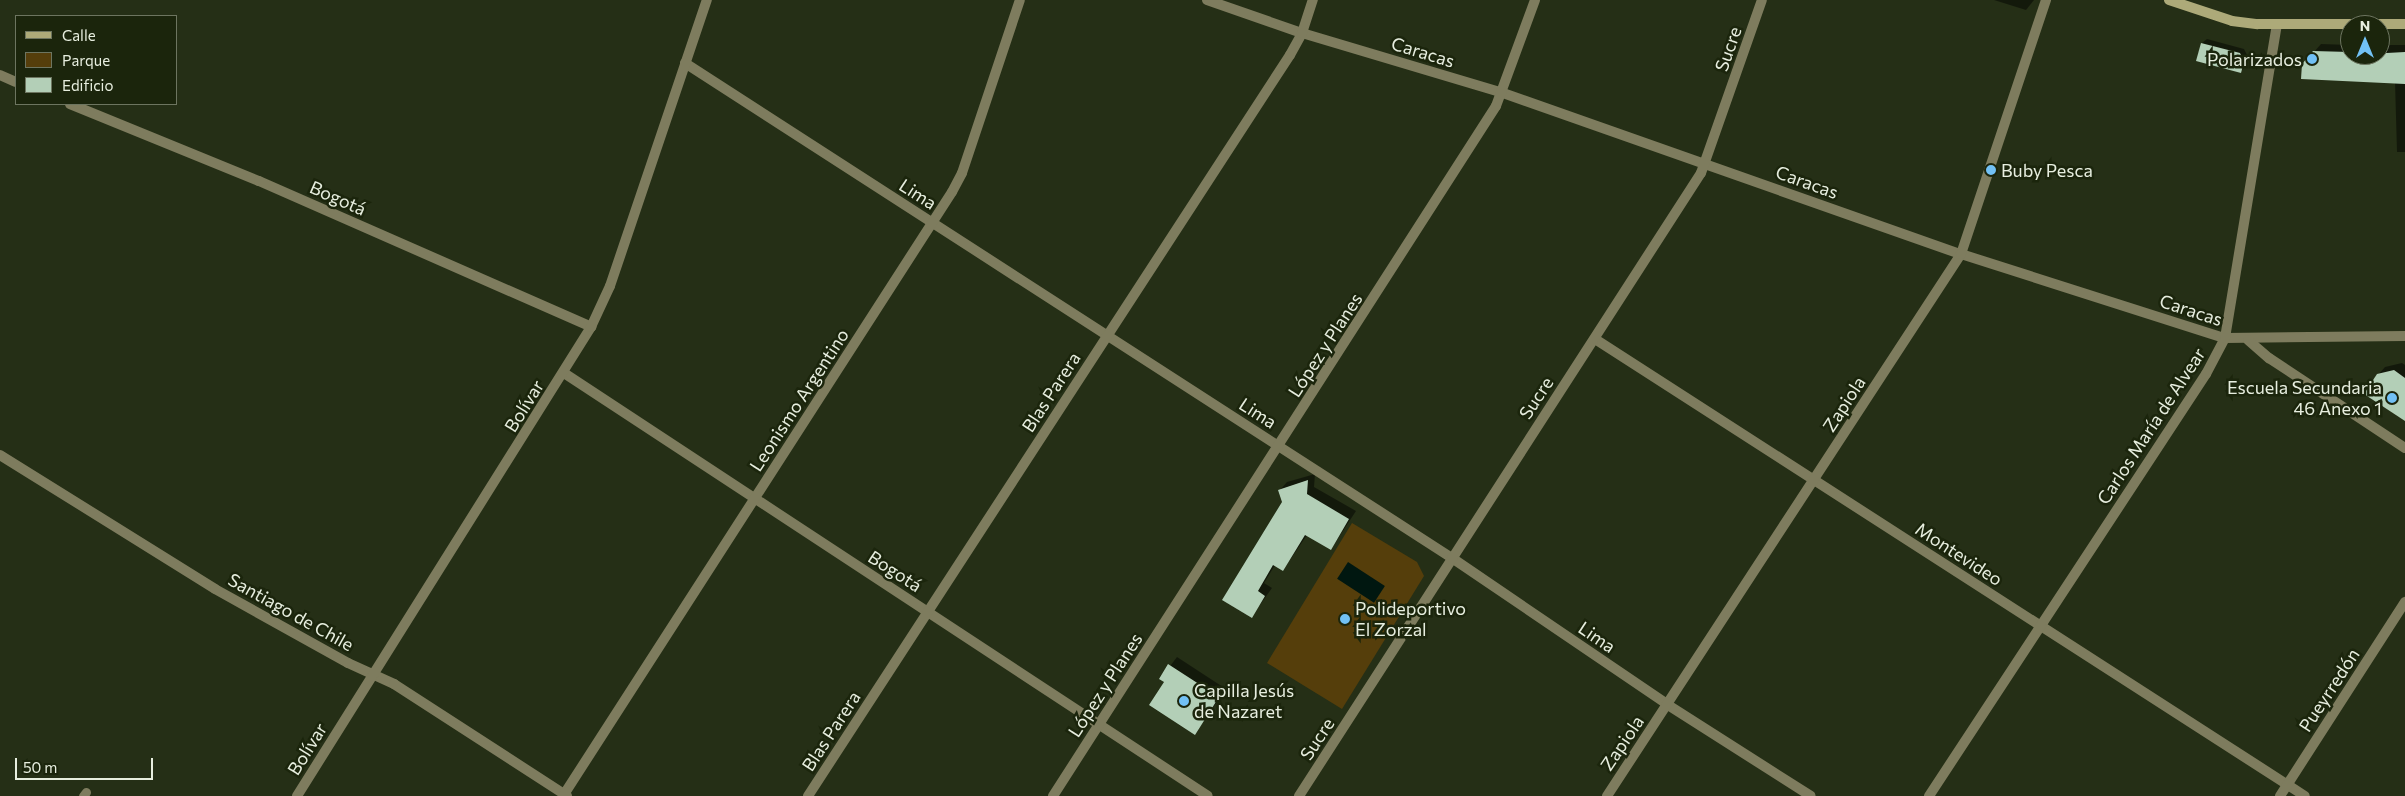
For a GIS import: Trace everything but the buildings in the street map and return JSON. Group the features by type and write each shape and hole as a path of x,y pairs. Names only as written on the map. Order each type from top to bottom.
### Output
{"main road":[{"path":"2169,0 2232,21 2277,26 2405,24"}],"street":[{"name":"Bolívar","path":"297,796 591,328 610,286 707,0"},
{"name":"Leonismo Argentino","path":"565,795 933,223 962,173 1020,0"},
{"name":"Caracas","path":"1208,0 1302,33 1503,93 1961,254 2225,338 2248,340 2405,336"},
{"name":"Blas Parera","path":"808,796 1302,33 1313,0"},
{"name":"López y Planes","path":"1053,796 1279,446 1503,93 1535,0"},
{"name":"Sucre","path":"1299,796 1595,339 1706,163 1762,0"},
{"name":"Zapiola","path":"1607,796 1961,254 2046,0"},
{"name":"Carlos María de Alvear","path":"1929,796 2206,374 2225,338 2277,26"},
{"name":"Lima","path":"685,63 1452,558 1668,705 1810,796"},
{"path":"0,75 15,82"},
{"name":"Bogotá","path":"72,105 259,181 591,328"},
{"name":"Montevideo","path":"1595,339 2305,796"},
{"path":"2248,340 2269,358 2405,448"},
{"name":"Bogotá","path":"564,373 1208,796"},
{"name":"Santiago de Chile","path":"0,454 215,589 348,663 373,673 565,795"},
{"name":"Pueyrredón","path":"2280,796 2405,602"}],"green space":[{"name":"Polideportivo El Zorzal","path":"1352,523 1417,562 1424,576 1342,709 1267,663"}],"shaded area":[{"path":"1348,562 1385,586 1374,603 1337,579"}],"place":[{"name":"Polarizados","path":"2312,59"},
{"name":"Buby Pesca","path":"1991,170"},
{"name":"Escuela Secundaria 46 Anexo 1","path":"2392,398"},
{"name":"Polideportivo El Zorzal","path":"1345,619"},
{"name":"Capilla Jesús de Nazaret","path":"1184,701"}]}
